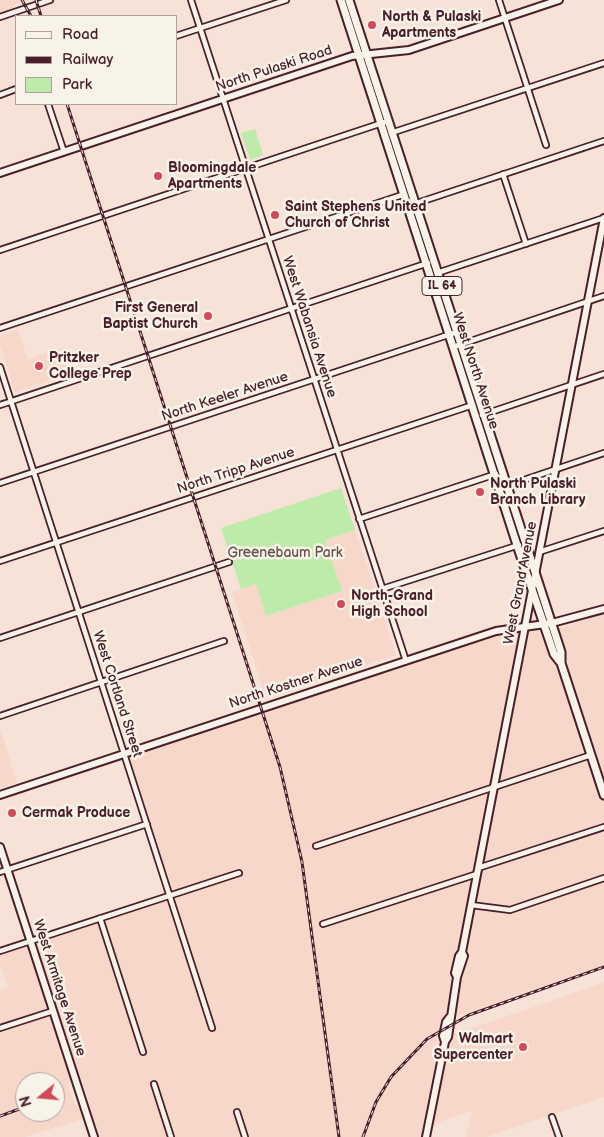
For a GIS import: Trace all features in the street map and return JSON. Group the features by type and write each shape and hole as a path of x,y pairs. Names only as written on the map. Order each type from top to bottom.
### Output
{"main road":[{"name":"West North Avenue","path":"341,0 363,54"},
{"name":"West North Avenue","path":"349,0 363,54 430,263 457,332 480,402 480,416 494,474 532,589 548,624"},
{"name":"North Pulaski Road","path":"0,173 363,54 409,50 559,0"},
{"name":"West Grand Avenue","path":"426,1137 445,1042 444,1029 449,1018 457,977 455,973 459,956 462,952 472,905 604,218"},
{"name":"West North Avenue","path":"434,274 450,335 472,405 480,416 502,471 536,572 554,654 561,662 604,795"},
{"name":"North Kostner Avenue","path":"0,795 496,630 548,624 604,609"},
{"name":"West Armitage Avenue","path":"0,847 94,1137"}],"street":[{"path":"0,16 50,0"},
{"name":"West Wabansia Avenue","path":"191,0 406,661"},
{"path":"178,35 286,0"},
{"path":"499,0 546,145"},
{"path":"18,11 20,15"},
{"path":"388,134 604,63"},
{"path":"0,95 15,89"},
{"path":"48,105 64,152"},
{"path":"0,250 385,122"},
{"path":"412,204 604,141"},
{"path":"503,174 526,244"},
{"path":"0,328 408,193"},
{"path":"434,274 604,218"},
{"path":"0,405 430,263"},
{"path":"454,347 604,296"},
{"name":"North Keeler Avenue","path":"0,483 457,332"},
{"name":"West Cortland Street","path":"0,367 212,1028"},
{"path":"480,416 604,374"},
{"name":"North Tripp Avenue","path":"0,561 480,402"},
{"path":"499,488 604,454"},
{"path":"359,519 502,471"},
{"path":"540,552 604,531"},
{"path":"382,589 526,543"},
{"path":"0,638 230,562"},
{"path":"0,716 224,642"},
{"path":"316,846 591,755"},
{"path":"0,872 147,824"},
{"path":"322,924 604,827"},
{"path":"0,951 238,873"},
{"path":"472,905 510,910 604,878"},
{"path":"100,918 143,1052"},
{"path":"0,1028 53,1011"},
{"path":"154,1084 171,1137"},
{"path":"237,1112 245,1137"},
{"path":"552,1117 559,1137"}],"shaded area":[{"path":"0,0 28,0 13,5 14,9 0,13"},
{"name":"Pritzker College Prep","path":"18,330 28,359 65,347 73,373 15,392 0,344 0,336"},
{"name":"North-Grand High School","path":"355,530 396,655 266,698 232,592 256,584 267,616 342,591 325,540"},
{"path":"604,614 604,965 457,1016 439,1026 436,1049 438,1047 421,1137 98,1137 82,1079 68,1084 75,1105 78,1104 83,1119 25,1137 0,1137 0,990 8,987 0,963 0,955 175,898 129,757 249,717 251,720 272,712 272,709 496,633 565,627"},
{"path":"0,728 17,782 0,788"},
{"path":"604,983 604,1097 486,1137 466,1137 472,1111 431,1125 454,1034"}],"green space":[{"path":"255,129 263,155 250,160 241,133"},
{"name":"Greenebaum Park","path":"341,488 355,530 325,540 342,591 266,616 256,584 241,589 221,528"}],"railway":[{"path":"22,0 30,15"},
{"path":"36,0 41,15"},
{"path":"67,105 280,767 302,862 339,1137"},
{"path":"363,1137 376,1102 391,1077 427,1039 469,1015 604,967"},
{"path":"0,1116 15,1111"}],"place":[{"name":"North & Pulaski Apartments","path":"372,25"},
{"name":"Bloomingdale Apartments","path":"158,176"},
{"name":"Saint Stephens United Church of Christ","path":"275,215"},
{"name":"First General Baptist Church","path":"208,316"},
{"name":"Pritzker College Prep","path":"39,366"},
{"name":"North Pulaski Branch Library","path":"480,492"},
{"name":"North-Grand High School","path":"341,604"},
{"name":"Cermak Produce","path":"12,813"},
{"name":"Walmart Supercenter","path":"523,1047"}]}
